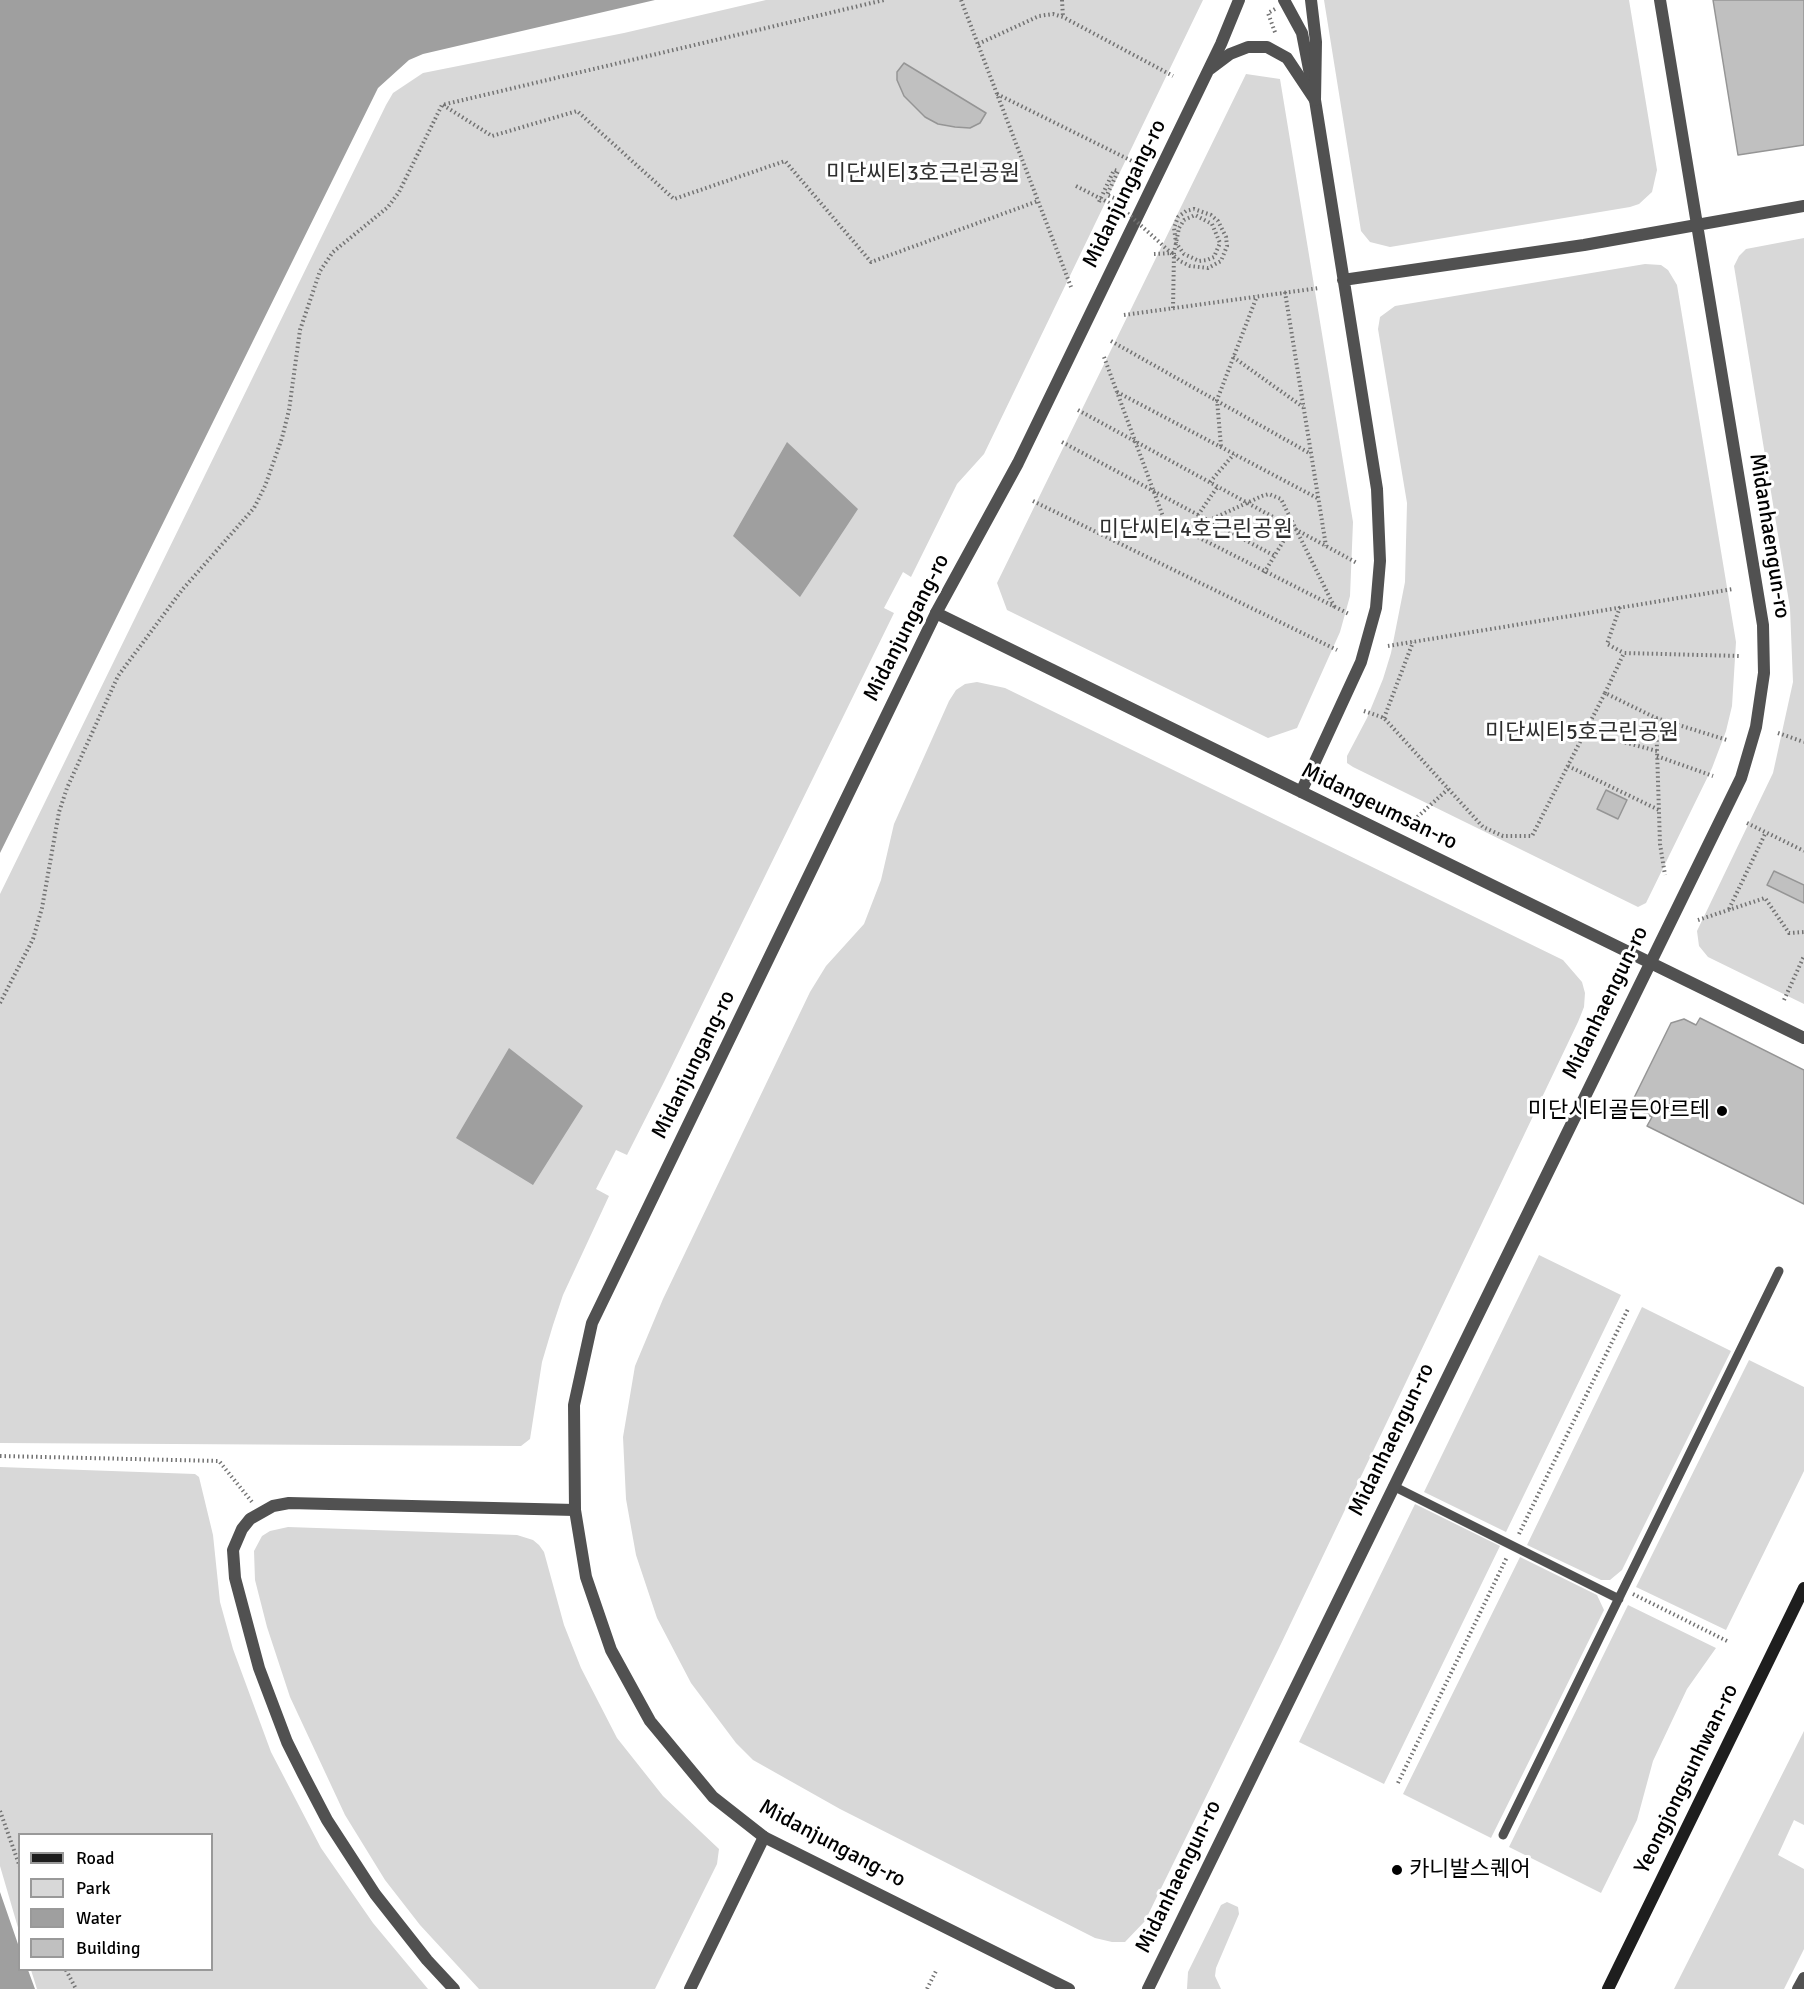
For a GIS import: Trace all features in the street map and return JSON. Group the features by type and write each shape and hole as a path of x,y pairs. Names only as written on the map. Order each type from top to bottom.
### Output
{"main road":[{"name":"Yeongjongsunhwan-ro","path":"1608,1989 1804,1588"}],"street":[{"name":"Midanjungang-ro","path":"1069,1989 764,1837 713,1797 650,1721 611,1650 586,1577 575,1510 574,1405 592,1323 936,614 1018,463 1208,70 1239,0"},
{"path":"1311,0 1316,42 1316,100"},
{"name":"Midanhaengun-ro","path":"1148,1989 1741,778 1756,727 1764,673 1762,626 1660,0"},
{"path":"1280,4 1302,33 1316,100 1377,489 1379,573 1376,608 1361,662 1301,792"},
{"path":"1208,70 1230,54 1248,47 1267,47 1287,58 1316,100"},
{"path":"1343,280 1697,226 1804,207"},
{"name":"Midangeumsan-ro","path":"936,614 1804,1038"},
{"path":"454,1989 400,1927 352,1862 327,1820 274,1709 247,1628 233,1563 233,1550 242,1529 260,1512 273,1506 311,1503 575,1510"},
{"path":"690,1989 764,1837"},
{"path":"1798,1989 1804,1977"}],"lane":[{"path":"1503,1835 1779,1271"},
{"path":"1393,1486 1621,1594"}],"path":[{"path":"442,105 884,0"},
{"path":"961,0 1071,287"},
{"path":"1062,0 1063,17"},
{"path":"1275,42 1276,33 1268,13 1280,4"},
{"path":"978,44 1040,16 1063,17 1173,76"},
{"path":"996,94 1132,161"},
{"path":"442,105 492,136 577,111 674,199 785,161 871,262 1038,201"},
{"path":"0,1003 33,939 42,908 59,812 64,796 118,676 195,574 254,508 265,486 282,438 289,410 300,330 320,271 333,252 388,207 399,192 442,105"},
{"path":"1100,199 1114,170 1118,171 1107,195 1114,198"},
{"path":"1076,186 1125,211 1180,261 1200,268 1208,268 1221,261 1227,246 1226,237 1218,221 1211,215 1194,209 1178,217 1174,228 1176,243 1184,254 1199,261 1207,260 1214,257 1220,243 1212,224 1195,215 1184,220 1179,228 1174,253 1173,308"},
{"path":"1154,254 1174,253"},
{"path":"1124,315 1319,288"},
{"path":"1285,292 1326,546"},
{"path":"1221,447 1216,400 1257,296"},
{"path":"1111,341 1311,454"},
{"path":"1104,357 1168,530 1177,535 1269,494 1281,499 1335,608"},
{"path":"1233,357 1303,407"},
{"path":"1116,391 1318,499"},
{"path":"1078,410 1357,562"},
{"path":"1062,442 1275,555"},
{"path":"1210,482 1234,454"},
{"path":"1198,515 1218,486"},
{"path":"1033,501 1337,650"},
{"path":"1264,573 1292,527"},
{"path":"1186,531 1264,573 1349,614"},
{"path":"1388,646 1733,589"},
{"path":"1620,607 1607,644 1624,653 1740,656"},
{"path":"1384,718 1413,642"},
{"path":"1364,711 1384,718 1483,827 1503,836 1532,836 1624,653"},
{"path":"1605,693 1656,718 1727,740"},
{"path":"1656,718 1659,810 1665,875"},
{"path":"1586,732 1657,753 1713,776"},
{"path":"1778,733 1804,742"},
{"path":"1568,766 1659,810"},
{"path":"1414,820 1448,789"},
{"path":"1747,823 1804,851"},
{"path":"1729,910 1766,832"},
{"path":"1698,920 1765,898 1788,933 1804,932"},
{"path":"1784,1000 1804,956"},
{"path":"0,1455 219,1461 260,1512"},
{"path":"1621,1594 1727,1641"},
{"path":"0,1811 18,1861"},
{"path":"927,1989 937,1969"},
{"path":"67,1971 76,1989"}],"green space":[{"name":"미단씨티3호근린공원","path":"766,0 1203,0 984,454 957,484 911,577 903,572 884,608 894,613 627,1155 616,1150 596,1189 609,1196 563,1295 553,1325 542,1362 530,1439 521,1446 0,1443 0,894 386,105 393,93 423,73 624,33"},
{"path":"1324,0 1629,0 1657,170 1652,192 1639,204 1630,207 1390,247 1370,242 1361,231"},
{"name":"미단씨티4호근린공원","path":"1246,74 1280,79 1353,522 1350,596 1340,632 1297,728 1268,738 1007,610 997,583"},
{"path":"1804,238 1804,1004 1708,957 1699,946 1697,931 1773,773 1793,682 1790,608 1734,266 1746,249"},
{"name":"미단씨티5호근린공원","path":"1645,264 1661,265 1668,270 1677,285 1736,642 1732,706 1726,731 1712,768 1646,903 1638,907 1353,767 1347,763 1347,756 1367,718 1383,679 1391,653 1405,582 1407,503 1378,329 1380,317 1395,306"},
{"path":"977,682 1005,688 1563,960 1582,982 1585,993 1584,1007 1578,1022 1279,1648 1145,1921 1125,1942 1095,1938 840,1809 753,1760 736,1743 691,1683 657,1618 636,1555 626,1499 623,1437 635,1366 663,1299 810,992 826,966 864,924 881,880 894,824 949,701 956,690 965,684"},
{"path":"1539,1255 1621,1295 1506,1532 1424,1492"},
{"path":"1642,1307 1731,1351 1622,1570 1610,1580 1601,1580 1527,1545"},
{"path":"1749,1360 1804,1387 1804,1471 1726,1630 1636,1587"},
{"path":"0,1467 195,1474 199,1477 213,1535 220,1602 233,1649 271,1752 321,1848 373,1923 428,1989 37,1989 31,1971 213,1971 213,1833 18,1833 18,1928 0,1866"},
{"path":"1415,1504 1500,1546 1384,1784 1299,1742"},
{"path":"288,1527 517,1535 533,1540 539,1545 544,1552 564,1625 581,1668 617,1738 663,1796 719,1849 717,1864 655,1989 479,1989 420,1925 385,1880 345,1815 290,1697 267,1627 255,1580 254,1551 262,1536 270,1531"},
{"path":"1520,1557 1597,1595 1604,1610 1491,1838 1403,1794"},
{"path":"1628,1605 1716,1648 1687,1689 1653,1761 1637,1820 1601,1893 1509,1847"},
{"path":"1804,1731 1804,1825 1794,1820 1778,1855 1804,1869 1804,1949 1784,1989 1674,1989"},
{"path":"1227,1902 1238,1907 1239,1914 1216,1968 1215,1976 1221,1989 1187,1989 1188,1972 1221,1905"}],"water":[{"path":"0,0 655,0 423,54 409,60 378,88 0,853"},
{"path":"787,442 858,509 800,597 733,536"},
{"path":"509,1048 583,1106 533,1185 456,1138"},
{"path":"0,1892 18,1944 18,1971 28,1971 35,1989 0,1989"}],"building":[{"path":"1713,0 1804,0 1804,145 1738,155"},
{"path":"904,63 986,113 980,123 970,128 955,127 938,124 925,117 904,96 897,80 897,72"},
{"path":"1606,790 1627,800 1618,819 1597,809"},
{"path":"1774,871 1804,885 1804,903 1767,885"},
{"name":"미단시티골든아르테","path":"1700,1018 1804,1070 1804,1204 1647,1126 1652,1117 1630,1106 1671,1023 1684,1019 1696,1025"}],"place":[{"name":"미단시티골든아르테","path":"1722,1111"},
{"name":"카니발스퀘어","path":"1397,1870"}]}
